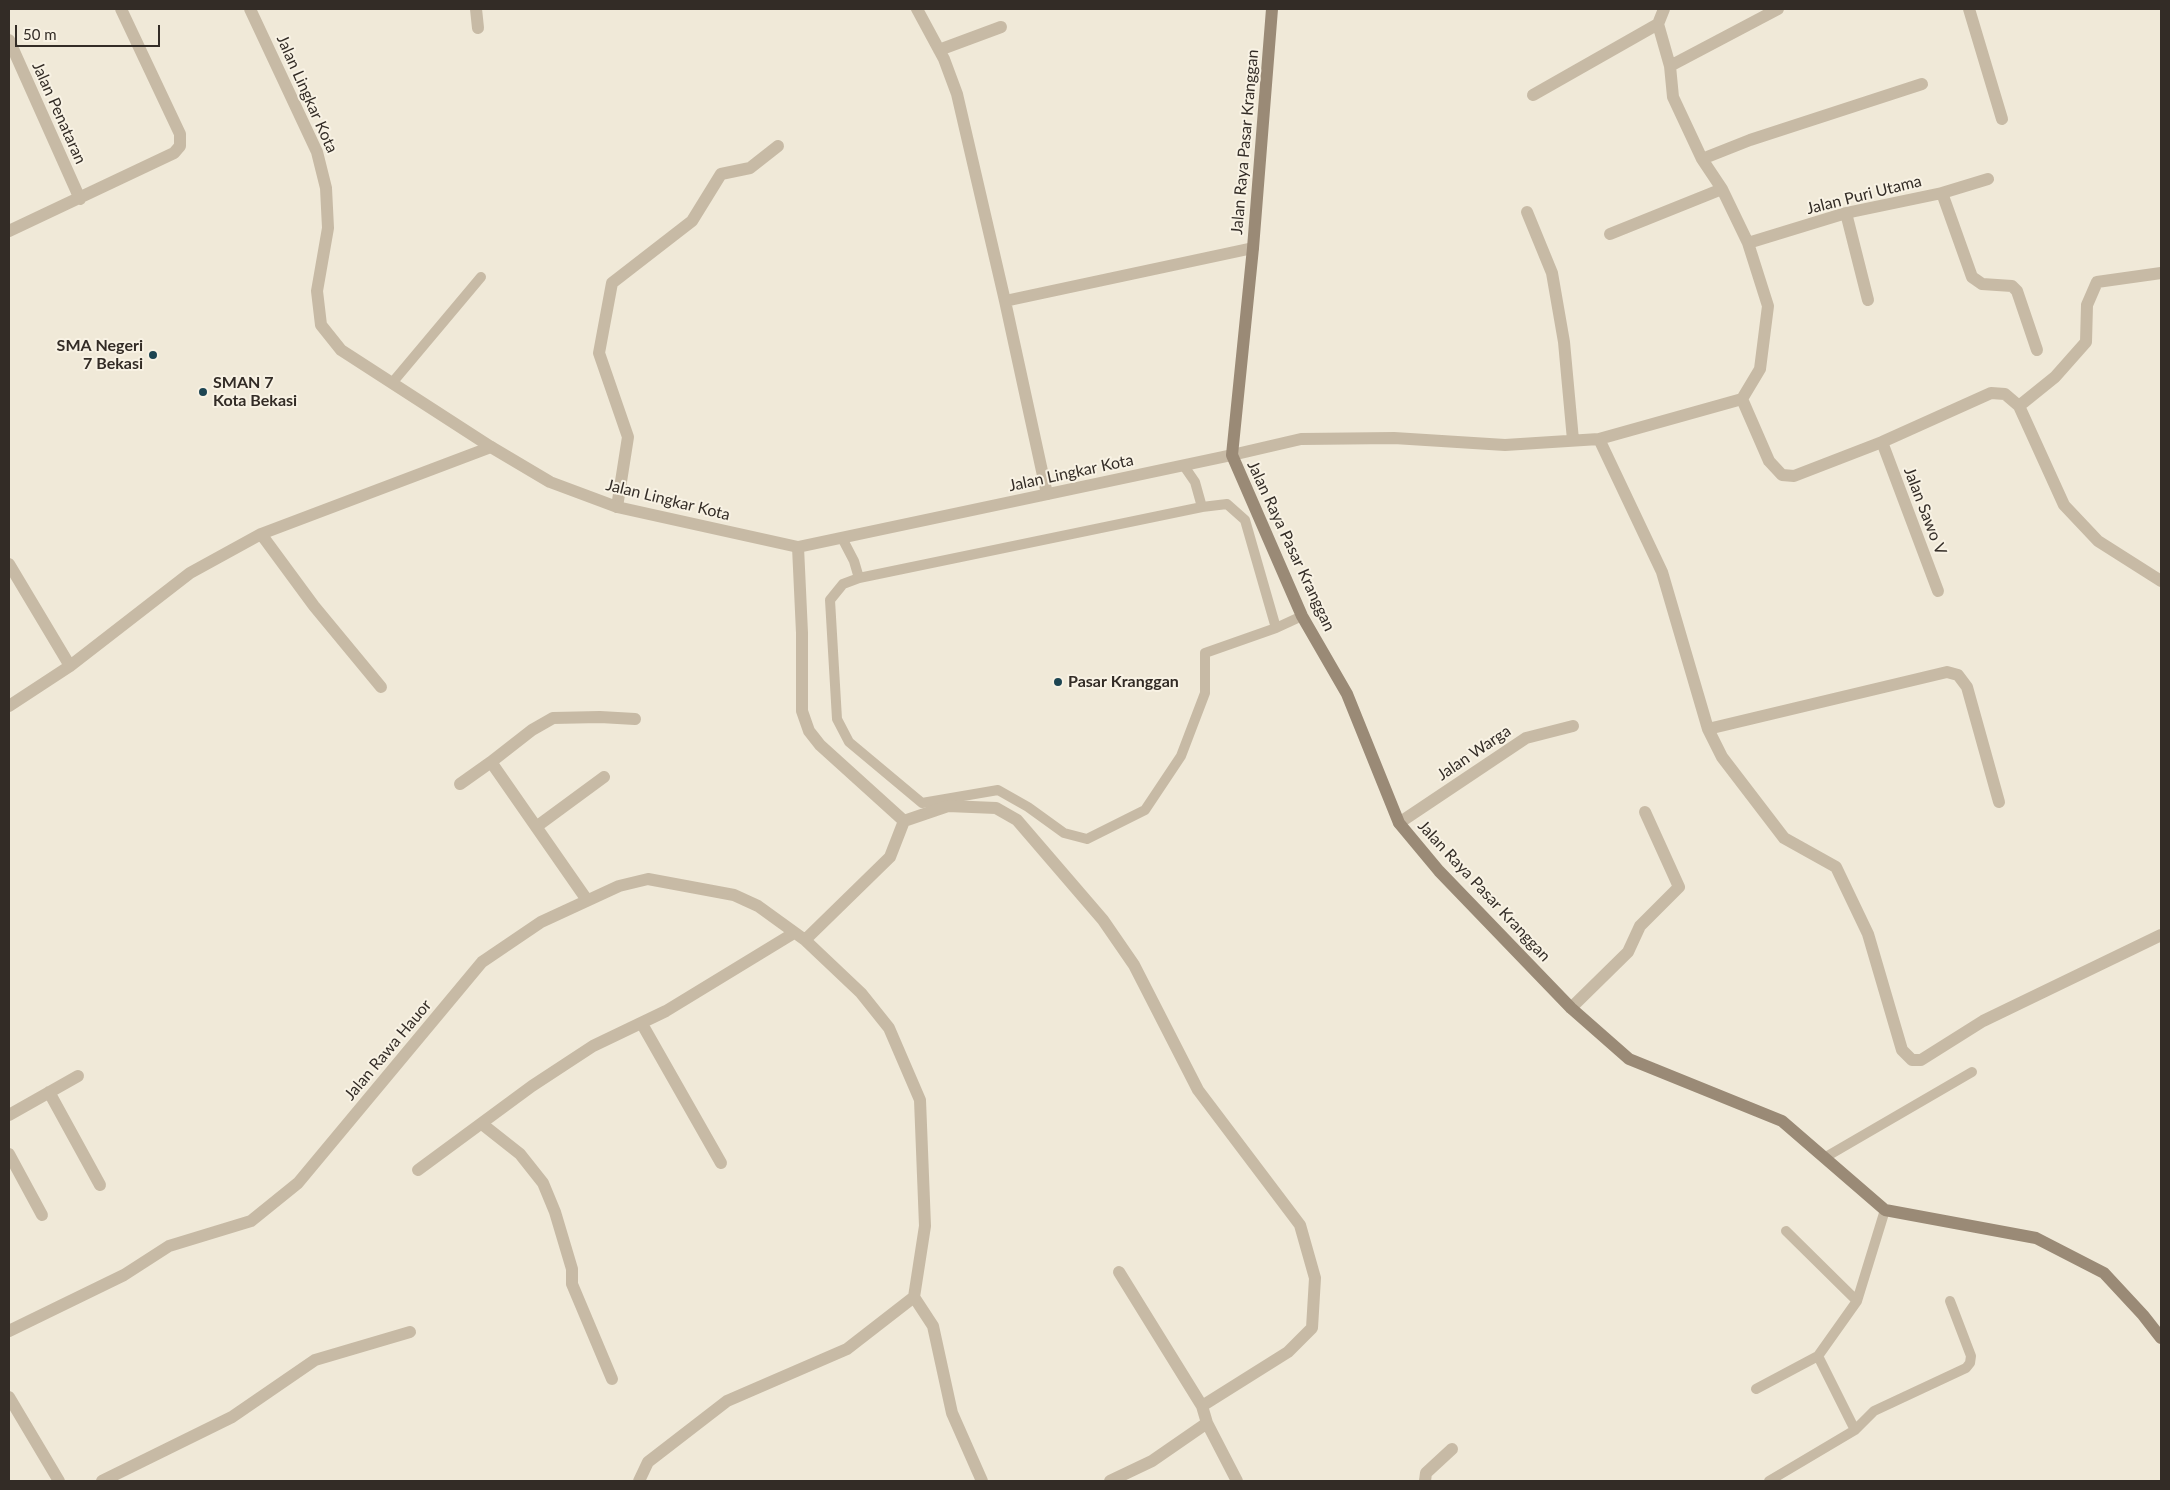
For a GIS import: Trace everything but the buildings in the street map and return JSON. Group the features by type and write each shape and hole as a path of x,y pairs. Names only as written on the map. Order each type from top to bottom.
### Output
{"main road":[{"name":"Jalan Raya Pasar Kranggan","path":"1272,9 1253,248 1232,455 1302,616 1347,694 1399,823 1439,871 1572,1008 1629,1059 1782,1121 1885,1210 2036,1238 2104,1273 2143,1315 2161,1338"}],"street":[{"path":"9,231 174,153 182,141 121,9"},
{"name":"Jalan Lingkar Kota","path":"250,9 318,152 326,188 328,228 317,291 321,325 342,350 491,447 550,482 617,507 798,547 1184,466 1301,439 1394,438 1505,445 1599,439 1742,399"},
{"path":"476,9 478,28"},
{"path":"917,9 939,50 957,94 1047,494"},
{"path":"1664,9 1658,24 1670,66 1673,97 1702,159 1722,189 1748,243 1768,306 1760,369 1742,399 1769,461 1782,475 1794,476 1882,442 1991,393 2004,394 2019,406 2064,505 2098,541 2161,583"},
{"path":"1670,66 1778,9"},
{"path":"1969,9 2002,119"},
{"path":"1533,95 1658,24"},
{"path":"939,50 1001,27"},
{"name":"Jalan Penataran","path":"9,40 80,198"},
{"path":"1702,159 1759,137 1922,84"},
{"path":"617,507 628,437 599,353 612,283 692,221 721,174 750,168 778,146"},
{"name":"Jalan Puri Utama","path":"1748,243 1846,213 1942,193 1988,179"},
{"path":"1610,234 1722,189"},
{"path":"1942,193 1972,278 1982,284 2012,286 2017,292 2037,350"},
{"path":"1527,212 1552,274 1564,342 1573,440"},
{"path":"1846,213 1868,300"},
{"path":"1005,301 1253,248"},
{"path":"2019,406 2055,377 2086,342 2087,305 2097,282 2161,273"},
{"path":"1599,439 1662,572 1708,729 1722,757 1784,838 1836,867 1868,934 1902,1050 1912,1060 1921,1060 1983,1021 2161,935"},
{"name":"Jalan Sawo V","path":"1882,442 1938,591"},
{"path":"9,706 70,666 190,573 262,534 491,447"},
{"path":"262,534 314,606 381,687"},
{"path":"798,547 802,633 802,711 808,731 820,745 904,821"},
{"path":"9,564 70,666"},
{"path":"1708,729 1947,672 1958,675 1967,687 1999,802"},
{"path":"460,784 532,730 553,718 600,717 635,719"},
{"name":"Jalan Warga","path":"1399,823 1526,738 1573,726"},
{"path":"490,762 587,900"},
{"path":"536,826 604,778"},
{"path":"418,1170 532,1086 593,1046 642,1024 764,953 800,936 890,857 904,821 948,806 996,808 1018,820 1103,920 1134,965 1198,1090 1300,1226 1315,1278 1312,1328 1288,1352 1202,1406"},
{"path":"1572,1008 1628,952 1640,926 1679,887 1645,812"},
{"name":"Jalan Rawa Hauor","path":"9,1330 124,1275 169,1246 251,1221 298,1183 482,962 540,922 619,886 648,879 734,895 758,906 800,936 861,993 889,1028 920,1100 925,1226 914,1297"},
{"path":"642,1024 721,1163"},
{"path":"9,1115 78,1076"},
{"path":"49,1092 100,1185"},
{"path":"482,1124 520,1154 543,1183 555,1212 572,1268 572,1284 612,1379"},
{"path":"9,1154 42,1215"},
{"path":"1119,1272 1202,1406 1207,1423 1237,1481"},
{"path":"639,1481 648,1462 727,1401 848,1349 914,1297 933,1326 952,1413 982,1481"},
{"path":"102,1481 232,1417 314,1360 410,1332"},
{"path":"9,1399 59,1481"},
{"path":"1110,1481 1152,1461 1207,1423"},
{"path":"1425,1481 1426,1473 1452,1449"}],"lane":[{"path":"392,383 481,276"},
{"path":"1184,466 1195,482 1202,507"},
{"path":"1276,628 1246,520 1227,504 1202,507 859,578 843,584 830,600 838,718 849,742 922,803 998,790 1028,807 1064,834 1087,839 1145,810 1181,756 1205,693 1205,653 1276,628 1302,616"},
{"path":"842,538 854,561 859,578"},
{"path":"1824,1158 1972,1072"},
{"path":"1756,1389 1818,1356 1857,1301 1885,1210"},
{"path":"1786,1231 1857,1301"},
{"path":"1769,1481 1855,1430 1874,1411 1966,1368 1970,1363 1971,1356 1950,1301"},
{"path":"1818,1356 1855,1430"}],"place":[{"name":"SMA Negeri 7 Bekasi","path":"153,355"},
{"name":"SMAN 7 Kota Bekasi","path":"203,392"},
{"name":"Pasar Kranggan","path":"1058,682"}]}
